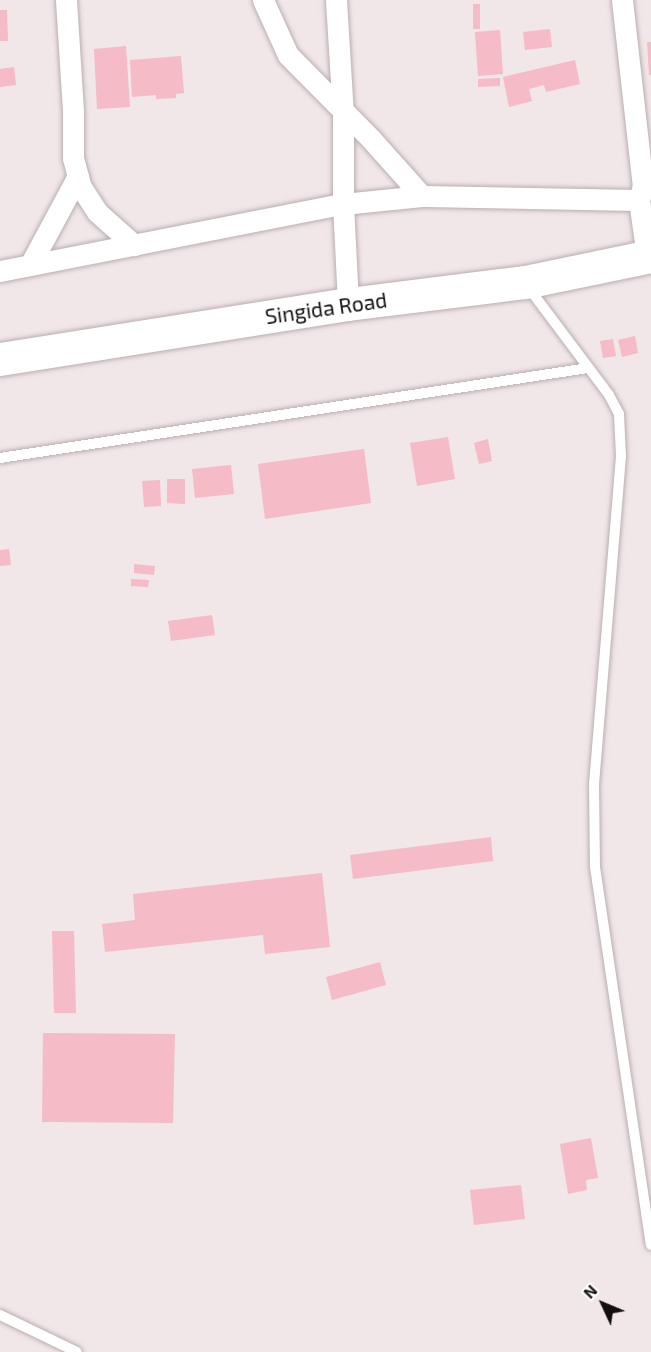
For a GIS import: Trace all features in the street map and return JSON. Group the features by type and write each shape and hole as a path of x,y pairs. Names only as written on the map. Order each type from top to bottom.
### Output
{"highway":[{"name":"Singida Road","path":"0,359 348,304 525,282 649,256"}],"street":[{"path":"66,0 73,112 73,158 81,187 97,212 134,245"},
{"path":"262,0 288,55 422,196"},
{"path":"336,0 343,112 343,204 348,304"},
{"path":"622,0 644,190 649,256"},
{"path":"30,265 78,176"},
{"path":"0,271 343,204 422,196 644,190"}],"lane":[{"path":"525,282 609,394 619,414 621,456 594,786 595,867 651,1245"},
{"path":"0,458 588,368"},
{"path":"0,1315 77,1352"}],"building":[{"path":"473,4 480,4 480,29 473,29"},
{"path":"0,10 7,10 8,41 0,41"},
{"path":"550,29 552,47 525,50 523,32"},
{"path":"500,30 503,74 478,76 475,32"},
{"path":"647,42 651,42 651,75 649,75"},
{"path":"126,46 130,107 97,109 94,49"},
{"path":"181,56 184,93 176,94 176,98 156,99 156,95 132,97 130,60"},
{"path":"575,60 580,84 546,92 544,85 529,89 532,101 509,107 503,77"},
{"path":"14,67 16,85 0,87 0,69"},
{"path":"500,78 500,86 478,87 478,79"},
{"path":"635,336 638,353 622,357 618,340"},
{"path":"613,339 616,356 603,358 600,341"},
{"path":"448,437 455,479 417,486 410,443"},
{"path":"488,439 492,461 479,464 474,443"},
{"path":"364,449 371,503 265,519 258,464"},
{"path":"231,465 234,494 195,498 192,469"},
{"path":"167,479 185,479 185,504 167,503"},
{"path":"160,480 161,506 144,507 142,481"},
{"path":"9,549 11,565 0,566 0,550"},
{"path":"134,564 155,566 154,575 134,573"},
{"path":"131,579 149,580 148,587 131,586"},
{"path":"212,615 215,635 171,641 168,621"},
{"path":"491,837 493,861 353,879 350,855"},
{"path":"322,873 330,947 265,954 263,935 105,952 102,924 135,920 133,894"},
{"path":"52,931 74,931 76,1013 54,1013"},
{"path":"380,962 386,985 332,1000 326,977"},
{"path":"43,1033 175,1034 173,1123 42,1122"},
{"path":"591,1138 598,1178 586,1180 587,1190 568,1194 560,1144"},
{"path":"521,1185 525,1219 474,1225 470,1190"}]}
